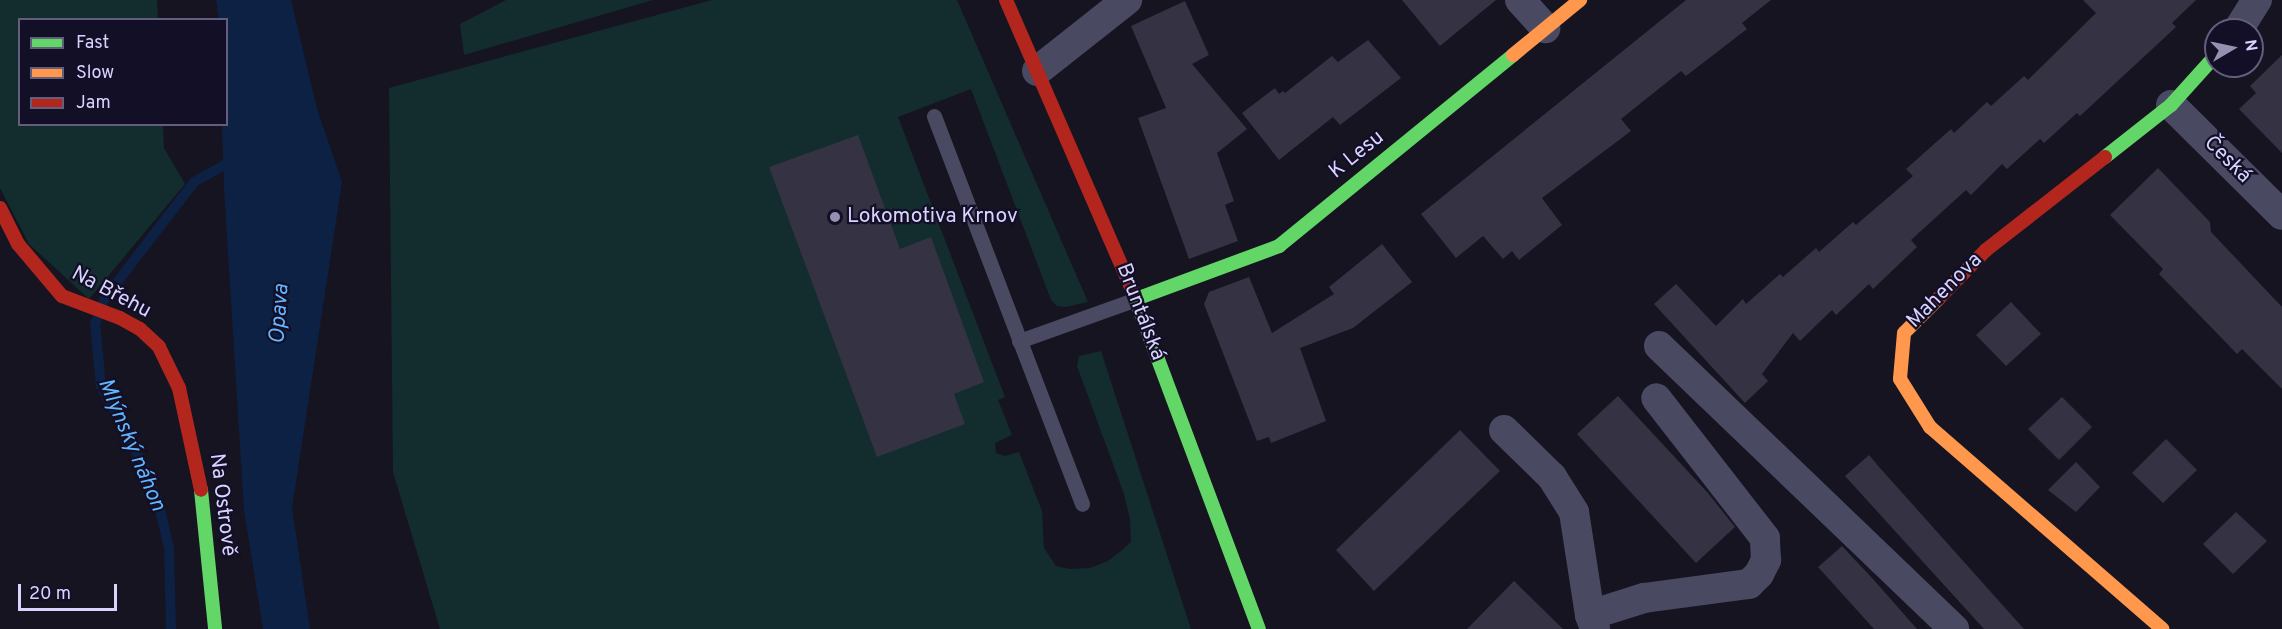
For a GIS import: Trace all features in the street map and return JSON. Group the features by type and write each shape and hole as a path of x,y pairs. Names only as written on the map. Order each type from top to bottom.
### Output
{"street":[{"name":"Bruntálská","path":"1006,0 1136,299 1259,629"},
{"path":"1037,72 1127,0"},
{"path":"1520,0 1545,28"},
{"name":"K Lesu","path":"1136,299 1279,246 1580,0"},
{"path":"2246,18 2257,0"},
{"name":"Mahenova","path":"2162,629 1930,427 1900,379 1904,333 1937,299 1986,250 2171,105 2204,68"},
{"name":"Česká","path":"2171,105 2282,215"},
{"name":"Na Břehu","path":"0,208 18,244 62,296 120,318 140,329 159,347 179,388"},
{"path":"1659,346 1954,629"},
{"name":"Na Ostrově","path":"179,388 199,472 215,629"},
{"path":"1504,430 1552,477 1574,512 1593,622 1644,598 1749,584 1760,574 1766,560 1768,548 1765,538 1656,398"}],"lane":[{"path":"934,116 1082,504"},
{"path":"1019,341 1136,299"}],"green space":[{"path":"0,0 157,0 158,18 18,18 18,126 163,126 164,148 185,184 89,299 29,244 0,188"},
{"path":"506,0 653,0 464,55 460,24"},
{"path":"712,0 957,0 1088,302 1066,307 1057,306 1051,300 971,89 898,117 1005,397 998,400 1012,435 995,443 996,453 1005,456 1019,452 1042,511 1044,548 1056,566 1069,569 1090,568 1108,561 1131,542 1130,519 1124,494 1077,366 1079,356 1101,351 1191,629 440,629 393,472 389,88"}],"water":[{"name":"Opava","path":"216,0 291,0 317,109 342,182 292,508 310,629 263,629 244,510 224,188 222,126 228,126 228,18 219,18"}],"building":[{"path":"1402,0 1496,0 1440,46"},
{"path":"1686,0 1771,0 1742,23 1747,29 1686,76 1681,71 1621,119 1631,131 1542,198 1562,225 1519,260 1512,251 1503,259 1483,236 1456,258 1421,214"},
{"path":"2083,0 2196,0 2172,23 2176,27 2080,116 2077,113 2044,143 2040,139 2007,169 2002,164 1971,195 1966,190 1911,240 1917,247 1873,289 1869,284 1836,315 1832,310 1800,341 1793,333 1762,374 1768,381 1745,403 1654,304 1676,284 1716,326 1743,299 1746,304 1780,274 1783,277 1816,248 1819,252 1853,222 1856,225 1913,176 1906,169 1951,129 1954,133 1987,102 1991,106 2024,76 2028,80 2096,13"},
{"path":"1185,1 1209,55 1192,64 1247,129 1217,153 1234,201 1225,205 1238,241 1189,259 1138,118 1166,108 1131,26"},
{"path":"1368,40 1401,78 1340,125 1333,117 1279,160 1242,113 1275,88 1279,94 1283,91 1285,93 1332,56 1338,62"},
{"path":"2282,55 2282,153 2239,109 2256,93 2250,86 2258,78 2264,78 2264,72"},
{"path":"858,135 900,249 931,237 984,382 954,394 965,424 877,457 769,167"},
{"path":"2158,168 2210,222 2211,232 2282,307 2282,389 2242,349 2237,354 2159,274 2163,269 2110,215"},
{"path":"1382,244 1412,282 1353,328 1300,348 1326,421 1271,443 1269,437 1257,441 1204,304 1209,292 1249,277 1272,333 1334,294 1329,287"},
{"path":"2011,302 2041,334 2006,366 1976,335"},
{"path":"1618,396 1708,493 1735,527 1696,563 1577,434"},
{"path":"2062,397 2092,427 2059,460 2028,429"},
{"path":"1460,430 1500,471 1374,591 1336,550"},
{"path":"2166,439 2197,470 2163,503 2132,473"},
{"path":"1869,455 2024,629 1984,629 1845,476"},
{"path":"2076,462 2100,487 2076,512 2048,490"},
{"path":"2236,512 2267,541 2233,574 2203,544"},
{"path":"1842,546 1917,629 1874,629 1818,567"},
{"path":"1514,581 1563,629 1467,629"}],"waterway":[{"name":"Mlýnský náhon","path":"171,629 169,548 158,501 139,457 101,386 95,324 105,298 194,182 235,159"}],"traffic: fast":[{"path":"1136,299 1279,246 1513,55"},
{"path":"2105,157 2171,105 2204,68"},
{"path":"1131,287 1259,629"},
{"path":"201,490 215,629"}],"traffic: slow":[{"path":"1513,55 1580,0"},
{"path":"1939,298 1904,333 1900,379 1930,427 2162,629"}],"traffic: jam":[{"path":"1006,0 1131,287"},
{"path":"1939,298 1986,250 2105,157"},
{"path":"0,208 18,244 62,296 120,318 140,329 159,347 179,388 201,490"}],"place":[{"name":"Lokomotiva Krnov","path":"835,217"}]}
